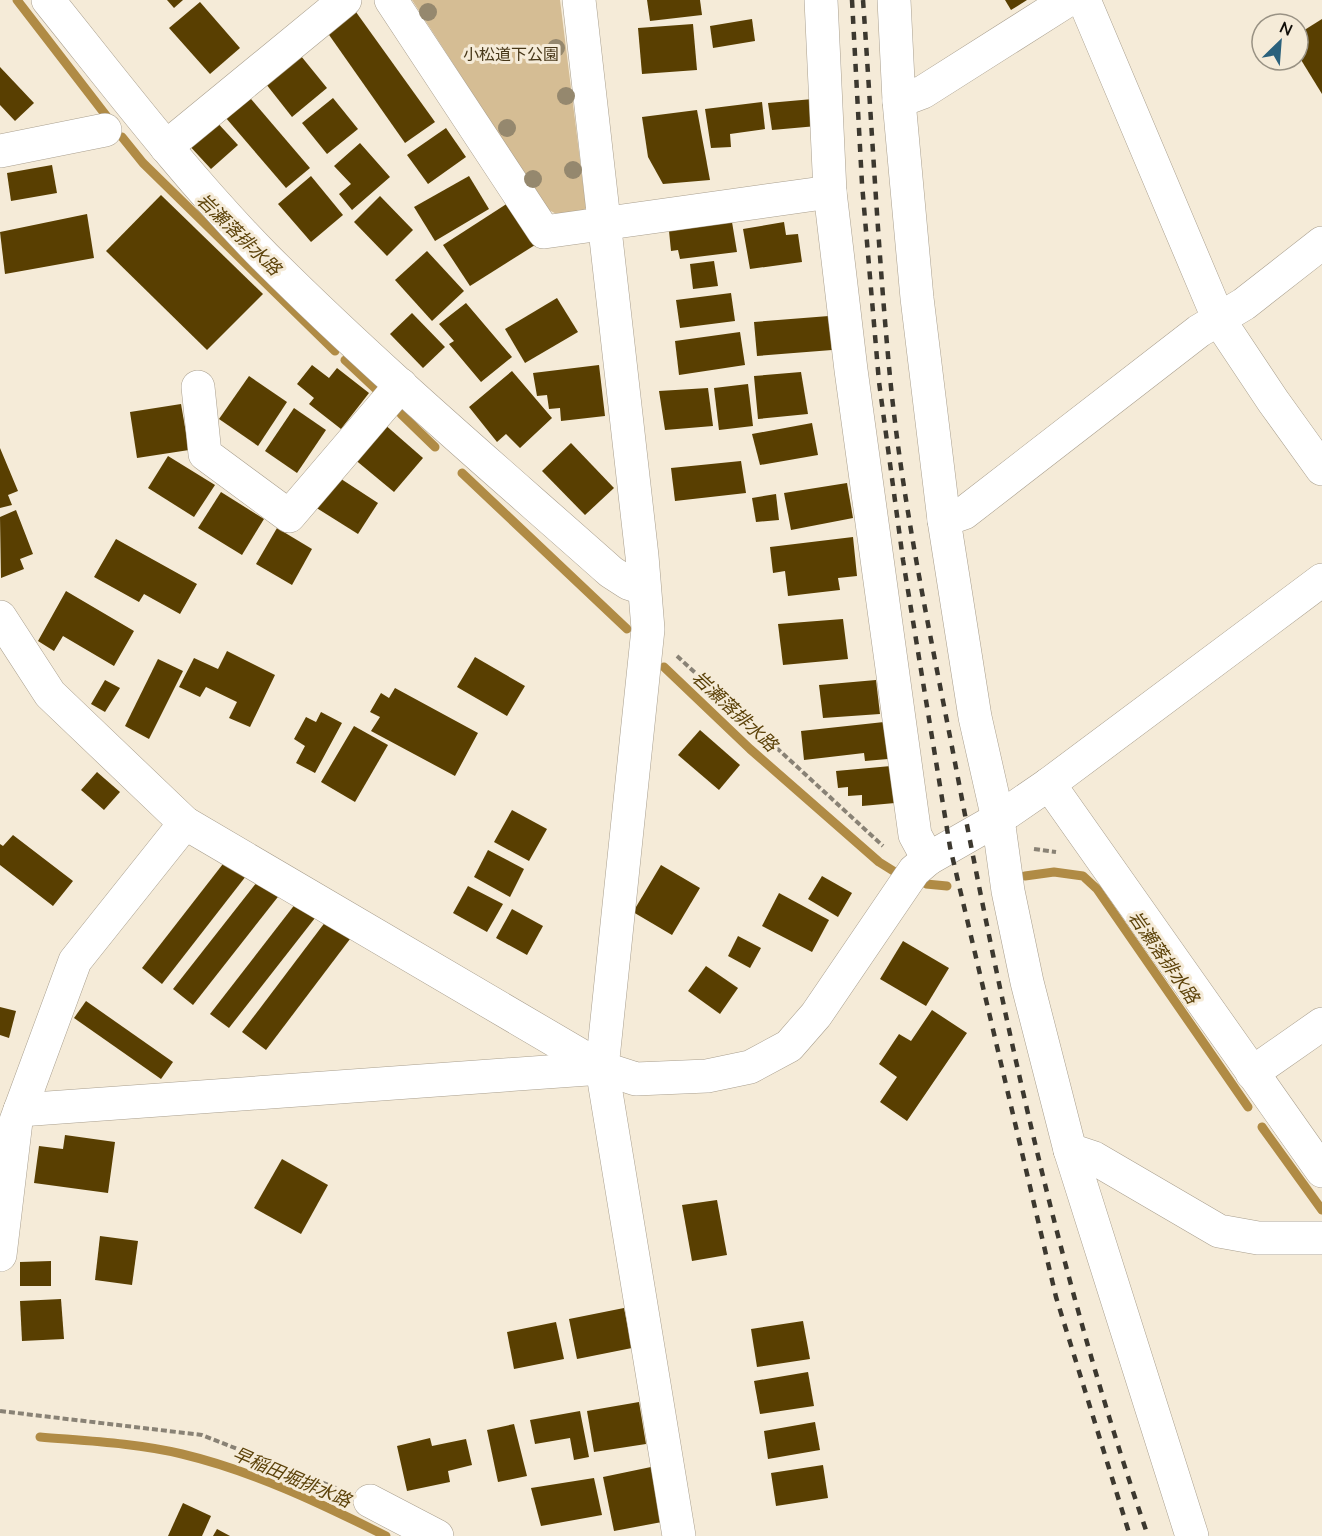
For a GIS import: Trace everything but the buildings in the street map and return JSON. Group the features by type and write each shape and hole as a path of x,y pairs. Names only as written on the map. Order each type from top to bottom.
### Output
{"street":[{"path":"48,0 166,147 264,256 401,385 611,572 628,583 643,588"},
{"path":"166,147 345,0"},
{"path":"391,0 544,232 830,192"},
{"path":"579,0 642,556 648,629 602,1068 679,1536"},
{"path":"821,0 830,192 850,370 921,865"},
{"path":"894,0 899,101 917,298 944,520 975,717 1001,833 1008,891 1025,971 1070,1150 1192,1536"},
{"path":"899,101 923,92 1068,0"},
{"path":"1084,0 1219,320 1273,401 1322,468"},
{"path":"0,151 105,130"},
{"path":"944,520 964,513 1199,332 1219,320 1322,243"},
{"path":"198,387 205,454 289,516 401,385"},
{"path":"0,617 50,694 185,823 602,1068 636,1079 707,1076 750,1067 789,1046 816,1016 921,865 1001,833 1049,784 1322,580"},
{"path":"1049,784 1322,1171"},
{"path":"0,1255 12,1120 75,962 185,823"},
{"path":"1252,1073 1322,1024"},
{"path":"12,1120 602,1068"},
{"path":"1070,1150 1094,1158 1219,1232 1258,1238 1322,1238"},
{"path":"370,1501 437,1536"}],"path":[{"path":"648,629 837,806 921,865"},
{"path":"1001,833 1019,847 1089,857 1098,856"},
{"path":"0,1411 202,1435 370,1501"}],"green space":[{"name":"小松道下公園","path":"412,0 560,0 586,208 576,216 566,219 547,209"}],"waterway":[{"name":"岩瀬落排水路","path":"17,0 108,118"},
{"name":"岩瀬落排水路","path":"122,137 143,163 335,351"},
{"name":"岩瀬落排水路","path":"345,360 378,391"},
{"name":"岩瀬落排水路","path":"401,414 435,447"},
{"name":"岩瀬落排水路","path":"462,473 627,629"},
{"name":"岩瀬落排水路","path":"664,667 750,749 879,862 895,872"},
{"name":"岩瀬落排水路","path":"1025,876 1054,872 1083,876 1097,889 1248,1107"},
{"name":"岩瀬落排水路","path":"926,884 947,886"},
{"name":"岩瀬落排水路","path":"1262,1127 1322,1210"},
{"name":"早稲田堀排水路","path":"40,1437 147,1447 208,1461 286,1489 386,1536"}],"railway":[{"path":"852,0 862,184 879,382 903,560 950,847 1056,1297 1130,1536"},
{"path":"863,0 890,377 902,477 919,576 995,966 1016,1062 1063,1254 1089,1348 1148,1536"}]}
